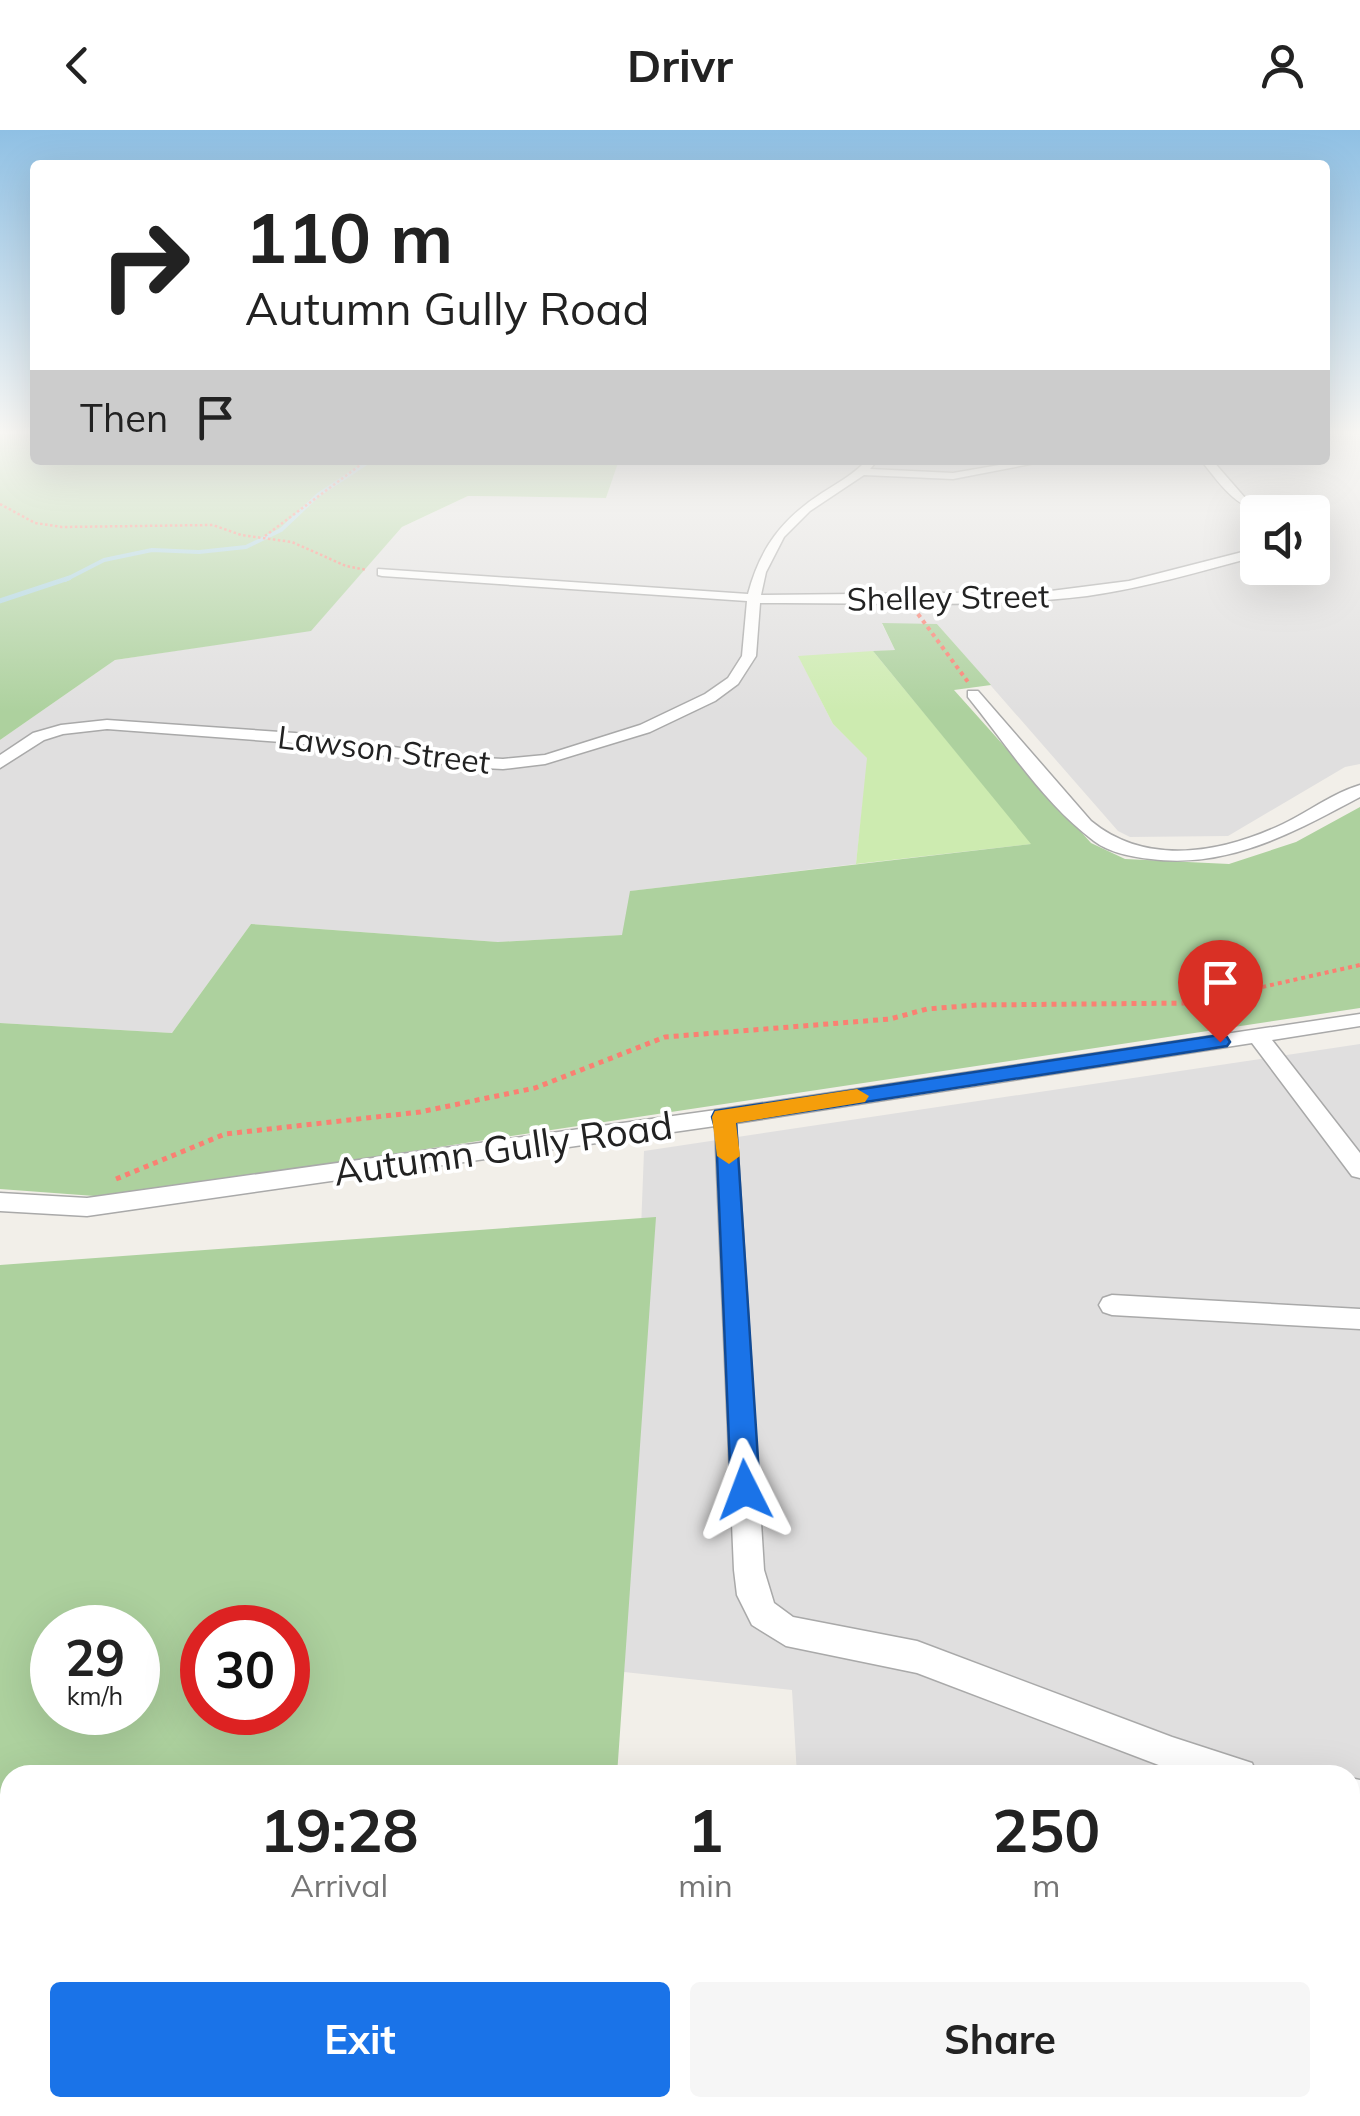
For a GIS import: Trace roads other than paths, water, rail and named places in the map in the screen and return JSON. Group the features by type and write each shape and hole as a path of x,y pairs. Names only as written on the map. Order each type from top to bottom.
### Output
{"street":[{"name":"Lawson Street","path":"0,763 32,738 56,729 100,724 273,735 481,764 550,760 674,716 720,694 746,666 753,598 783,527"},
{"name":"Shelley Street","path":"382,572 753,598 1001,600 1088,592 1240,557"},
{"path":"973,694 1088,827 1124,850 1168,856 1232,852 1260,843 1360,790"},
{"name":"Autumn Gully Road","path":"1,1202 87,1207 724,1117 1360,1020"},
{"path":"1258,1036 1360,1170"},
{"path":"724,1117 728,1132 749,1570 753,1595 763,1614 786,1631 917,1657 1171,1765"},
{"path":"1112,1305 1360,1319"}],"waterway":[{"path":"69,578 104,560 152,550 199,552 246,547 285,527"},
{"path":"0,601 69,578"},
{"path":"65,580 69,578"}]}
